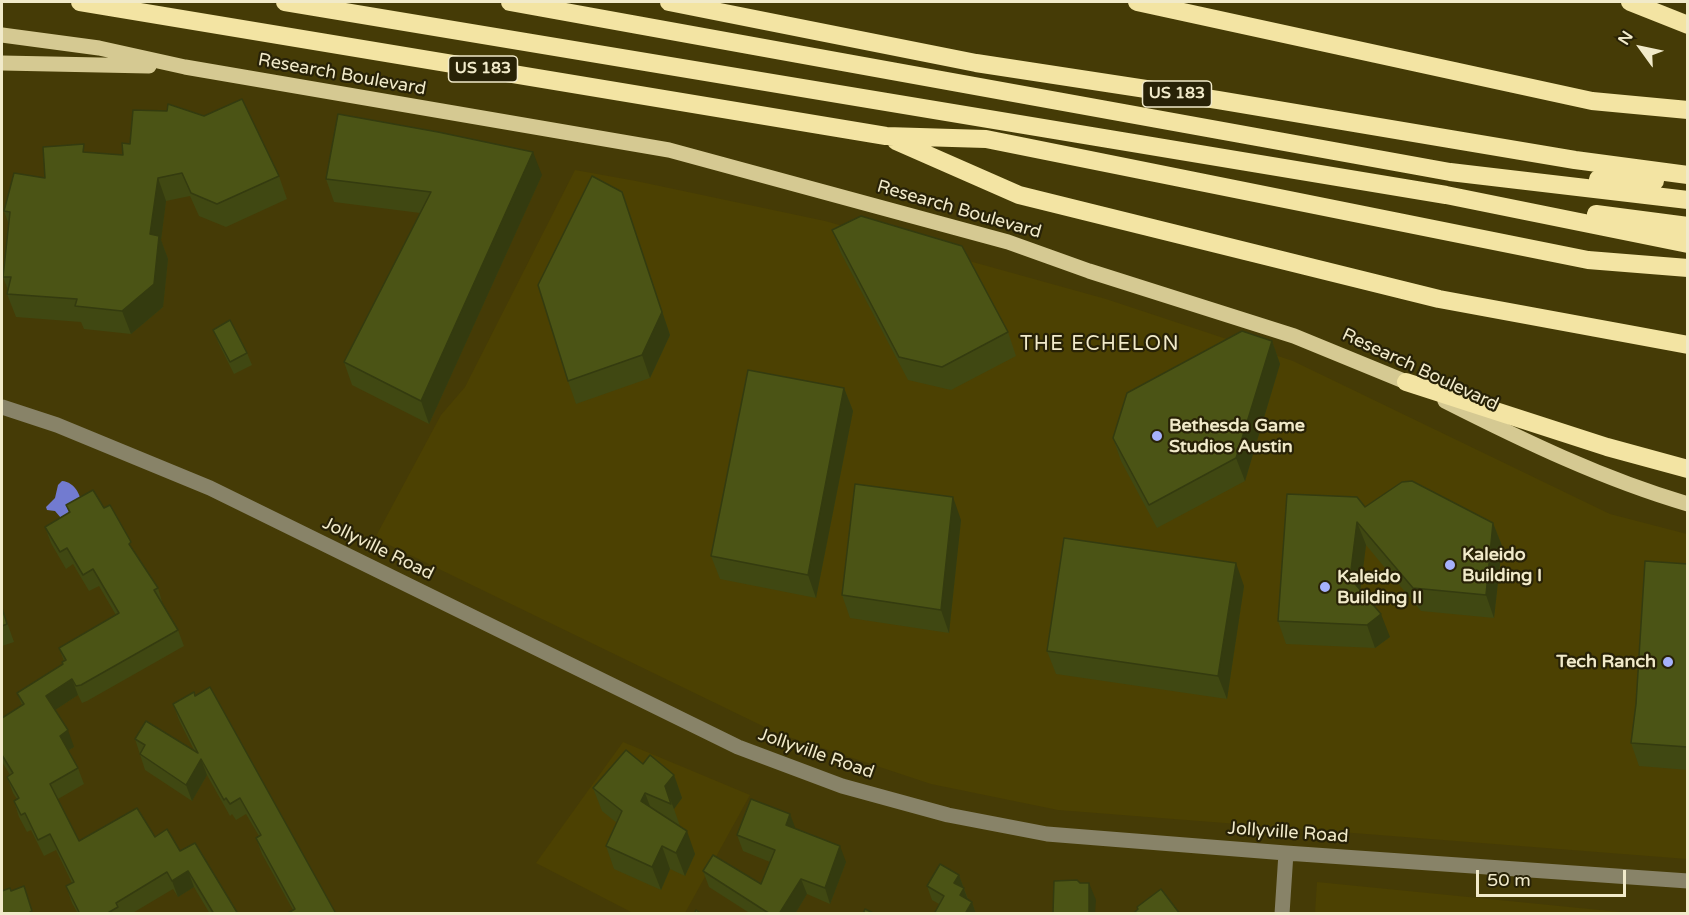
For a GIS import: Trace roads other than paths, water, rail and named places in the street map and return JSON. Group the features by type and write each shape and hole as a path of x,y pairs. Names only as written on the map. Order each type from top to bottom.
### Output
{"highway":[{"name":"US 183","path":"80,2 886,136 986,139 1588,260 1688,268"},
{"path":"285,2 1446,195 1688,244"},
{"path":"510,2 1450,172 1688,200"},
{"name":"US 183","path":"669,2 976,63 1218,100 1575,160 1688,175"},
{"path":"1137,2 1592,101 1688,110"},
{"path":"1630,2 1688,25"},
{"path":"886,136 1019,195 1439,298 1688,345"},
{"path":"1450,172 1688,183"},
{"path":"1446,195 1688,226"},
{"path":"1406,382 1607,447 1688,469"}],"main road":[{"name":"Research Boulevard","path":"2,35 99,48 185,68 669,150 1008,242 1089,271 1294,336 1406,382 1545,451 1593,471 1688,504"},
{"name":"Research Boulevard","path":"2,63 185,68"}],"street":[{"name":"Jollyville Road","path":"3,406 57,425 210,488 734,745 842,786 948,815 1047,834 1688,881"},
{"path":"1282,914 1286,853"}],"water":[{"path":"62,481 71,484 77,490 81,507 61,518 55,511 47,510 46,507 55,498 58,485"}],"place":[{"name":"Bethesda Game Studios Austin","path":"1157,436"},
{"name":"Kaleido Building I","path":"1450,565"},
{"name":"Kaleido Building II","path":"1325,587"},
{"name":"Tech Ranch","path":"1668,662"}],"district":[{"name":"THE ECHELON","path":"1100,345"}]}
